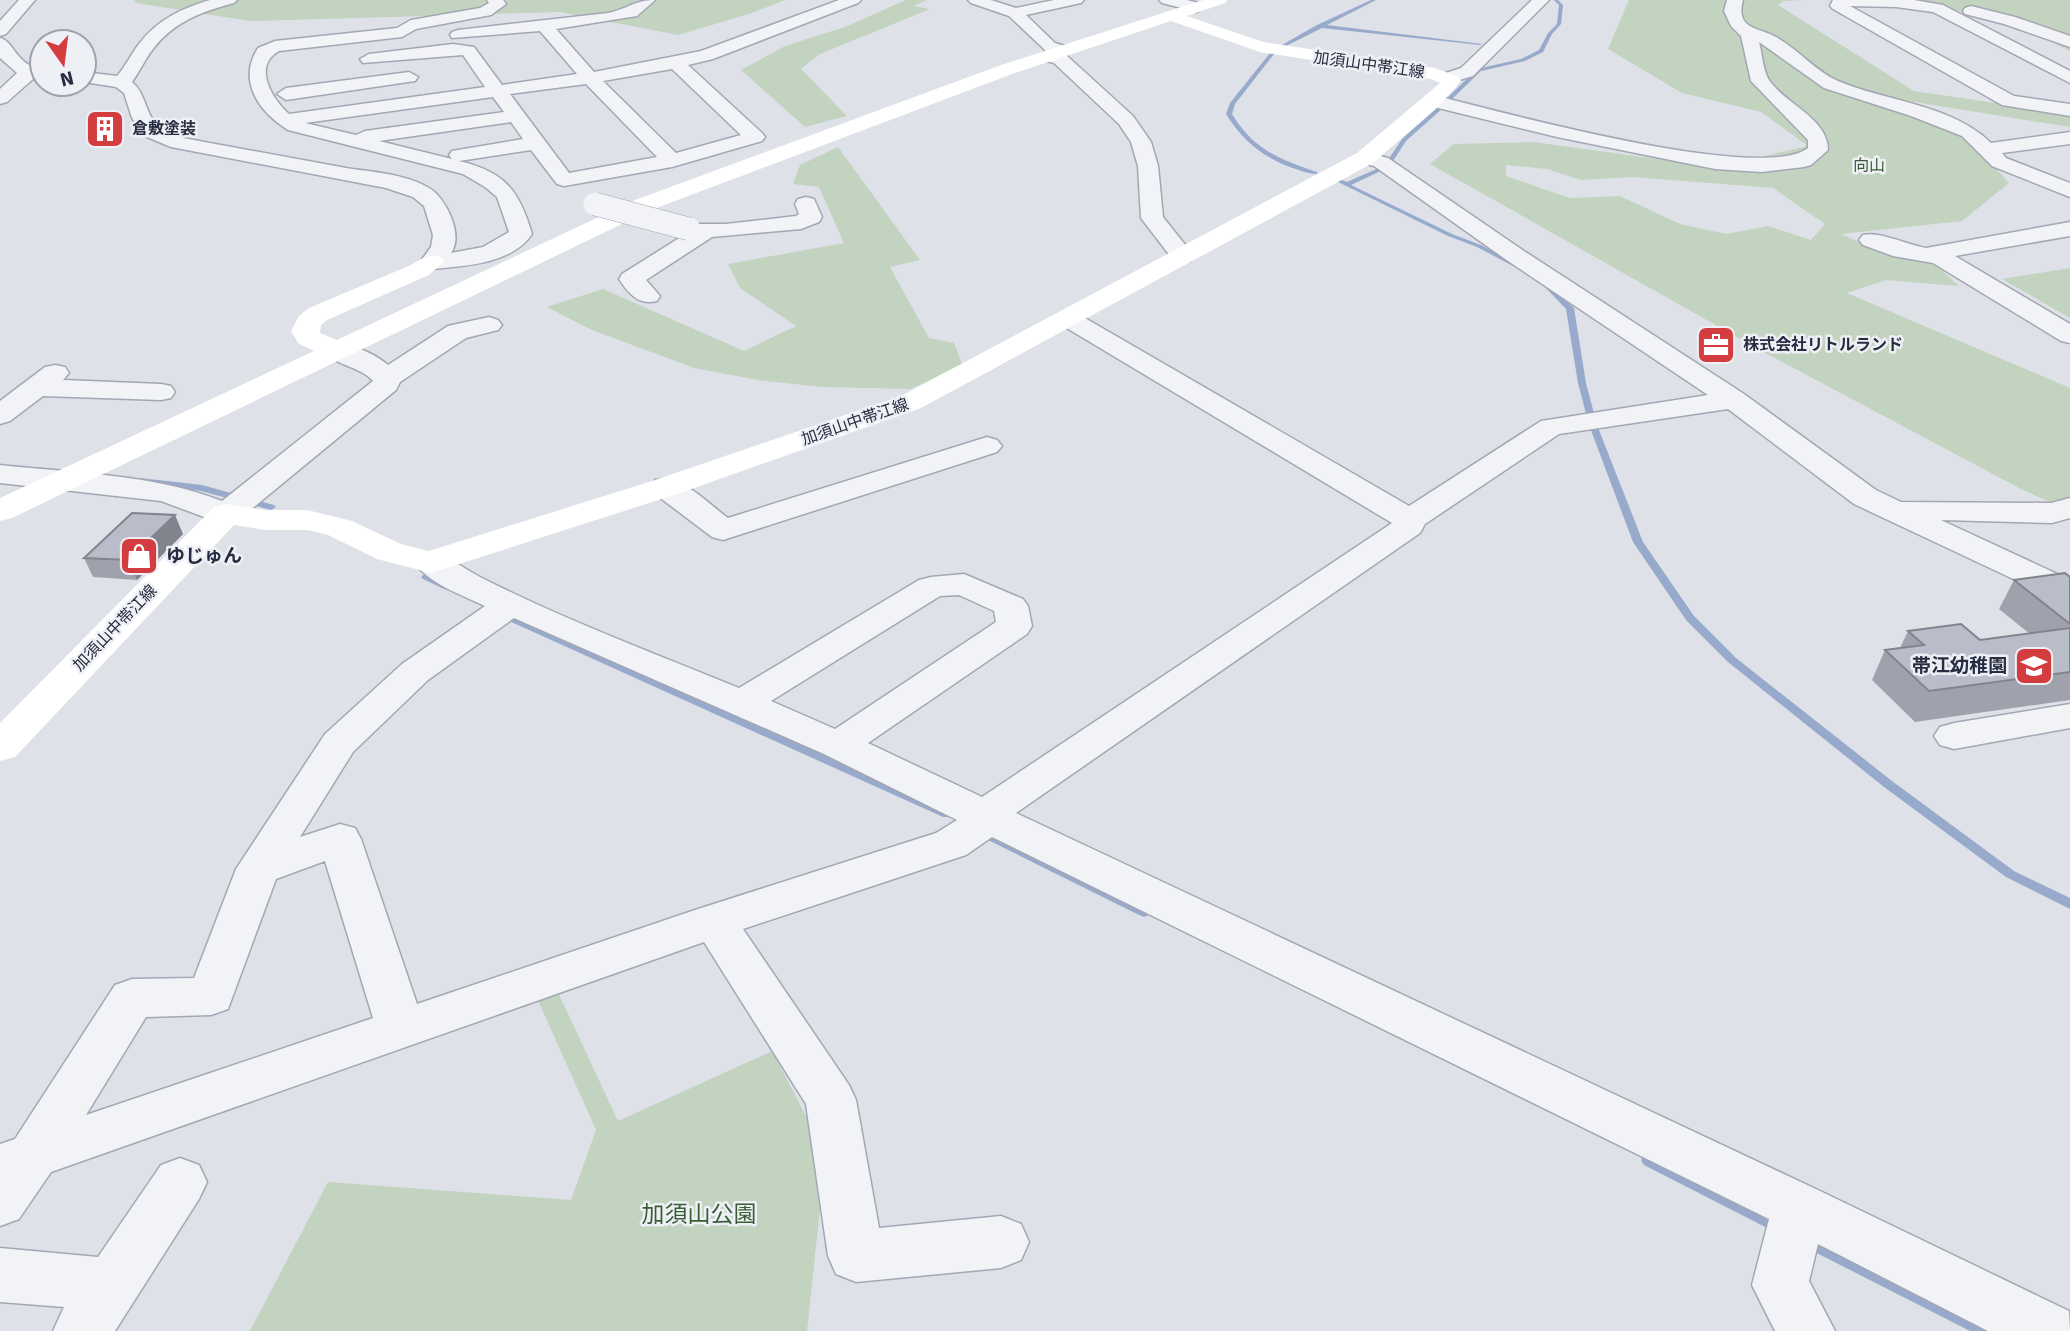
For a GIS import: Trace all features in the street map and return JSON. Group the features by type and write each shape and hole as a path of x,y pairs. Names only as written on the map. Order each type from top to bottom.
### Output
{"main road":[{"path":"0,511 643,205 861,122 1055,53 1168,8 1197,7 1219,0"},
{"name":"加須山中帯江線","path":"431,562 666,487 911,402 1365,158 1451,85 1449,78 1434,74 1260,47 1168,8"},
{"path":"338,351 309,338 305,331 309,322 318,314 420,270 432,262"},
{"path":"238,505 265,520 307,520 340,528 388,552 431,562"},
{"name":"加須山中帯江線","path":"0,747 238,505"}],"street":[{"path":"0,31 7,14 27,0"},
{"path":"121,82 168,23 195,9 229,0"},
{"path":"432,262 461,259 497,250 514,242 521,234 509,193 488,178 470,170 344,140 283,120 263,97 264,52 275,47 402,32 411,25 485,12 495,8 498,4 495,0"},
{"path":"402,32 409,36 429,37 545,26 631,13 647,0"},
{"path":"283,120 590,78 676,63 707,55 853,0"},
{"path":"976,0 1015,13 1125,120 1141,142 1150,176 1152,218 1182,256"},
{"path":"1015,13 1076,0"},
{"path":"1449,78 1467,72 1541,0"},
{"path":"1735,0 1731,10 1737,23 1749,34 1769,40 1830,83 1905,107 1969,132 1999,162 2070,191"},
{"path":"1918,0 2018,23 2070,43"},
{"path":"2070,78 1937,8 1872,1 1839,3 1838,6 2009,101 2070,110"},
{"path":"1924,23 2018,23"},
{"path":"1872,24 1898,24"},
{"path":"545,26 590,78 672,161"},
{"path":"1433,101 1570,134 1715,163 1762,166 1804,161 1818,150 1818,140 1760,81 1749,34"},
{"path":"0,43 8,56 28,70"},
{"path":"348,61 453,48 468,51 472,68 498,91 564,180 578,190 582,199 595,204 698,230 801,222 811,217 806,204"},
{"path":"564,180 672,161 755,137 676,63"},
{"path":"1945,65 2039,64"},
{"path":"263,97 425,75"},
{"path":"0,97 28,77"},
{"path":"98,79 121,82 132,91 142,118 154,133 178,143 390,182 421,191 434,204 444,235 443,248 432,262"},
{"path":"344,140 516,116"},
{"path":"1988,149 2070,138"},
{"path":"459,155 537,143"},
{"path":"1365,158 1381,162 1516,257 1734,400 1865,497 2070,593"},
{"path":"2049,182 2070,179"},
{"path":"2070,229 1933,253 2070,335"},
{"path":"648,296 631,279 698,230"},
{"path":"1871,240 1901,251 1940,257"},
{"path":"1069,319 1410,520"},
{"path":"0,474 238,505 382,389 387,378 457,332 489,325"},
{"path":"338,351 372,365 387,378"},
{"path":"0,415 60,369"},
{"path":"37,387 161,392"},
{"path":"16,1162 714,921 951,844 979,825 1007,800 1409,526 1410,520 1551,427 1734,400"},
{"path":"666,487 723,530 987,446"},
{"path":"1895,510 2052,513 2070,508"},
{"path":"431,562 503,610 743,702 838,745 979,825 1795,1223 2048,1331"},
{"path":"743,702 931,587 964,584 1011,606 1014,626 838,745"},
{"path":"0,1202 16,1162 132,998 211,996 258,869 339,743 415,672 503,610"},
{"path":"1954,736 2070,716"},
{"path":"258,869 340,839 401,1029"},
{"path":"714,921 831,1100 856,1256 1001,1242"},
{"path":"82,1331 180,1182"},
{"path":"1795,1223 1780,1284 1806,1331"},
{"path":"0,1275 112,1285"}],"green space":[{"path":"134,0 785,0 749,14 678,35 560,12 250,21 136,3"},
{"path":"906,0 927,0 913,6 930,9 820,54 801,69 847,116 805,127 741,70 785,46 845,27"},
{"name":"向山","path":"1629,0 1802,0 1784,1 1778,5 1914,91 2070,114 2070,127 1908,101 1889,105 1947,127 1979,151 2009,183 1962,221 1841,234 1872,248 1937,266 1959,286 1886,280 1847,293 2070,388 2070,511 2021,489 1767,354 1430,164 1454,144 1533,142 1716,167 1808,146 1761,112 1682,93 1608,49","holes":["1506,165 1547,169 1581,180 1633,177 1773,188 1825,224 1811,240 1768,226 1726,234 1680,224 1620,196 1570,198 1506,176"]},
{"path":"1883,0 2070,0 2070,51 2032,32 1991,18"},
{"path":"838,147 920,260 890,267 929,338 954,343 962,364 911,389 822,387 758,380 694,368 592,330 547,307 603,289 744,351 796,326 740,288 728,264 844,243 819,187 793,184 800,165"},
{"path":"2070,268 2070,318 2002,279"},
{"name":"加須山公園","path":"556,988 618,1121 772,1051 818,1139 820,1209 807,1331 250,1331 328,1182 571,1200 596,1130 536,996"}],"building":[{"path":"132,513 175,515 128,560 84,558"},
{"path":"2065,573 2070,577 2070,624 2014,580"},
{"path":"1961,624 1980,640 2070,628 2070,672 1929,691 1885,650 1924,645 1908,631"}],"waterway":[{"path":"1321,26 1374,0"},
{"path":"1449,99 1479,70 1523,60 1541,51 1550,33 1559,24 1561,5 1556,0"},
{"path":"1282,46 1321,26"},
{"path":"1321,26 1480,44"},
{"path":"1272,54 1232,104 1229,114 1246,138 1265,153 1315,173"},
{"path":"1391,160 1404,140 1440,108"},
{"path":"1348,184 1381,169"},
{"path":"1337,180 1515,265"},
{"path":"1546,285 1570,308 1582,383 1593,425 1638,542 1690,618 1732,660 1888,784 2010,874 2070,904"},
{"path":"140,481 202,488 271,507"},
{"path":"426,577 447,587"},
{"path":"502,614 947,814"},
{"path":"980,831 1144,912"},
{"path":"1649,1160 1781,1227"},
{"path":"1805,1239 1987,1331"}],"place":[{"name":"倉敷塗装","path":"105,129"},
{"name":"株式会社リトルランド","path":"1716,345"},
{"name":"ゆじゅん","path":"139,556"},
{"name":"帯江幼稚園","path":"2034,666"}]}
